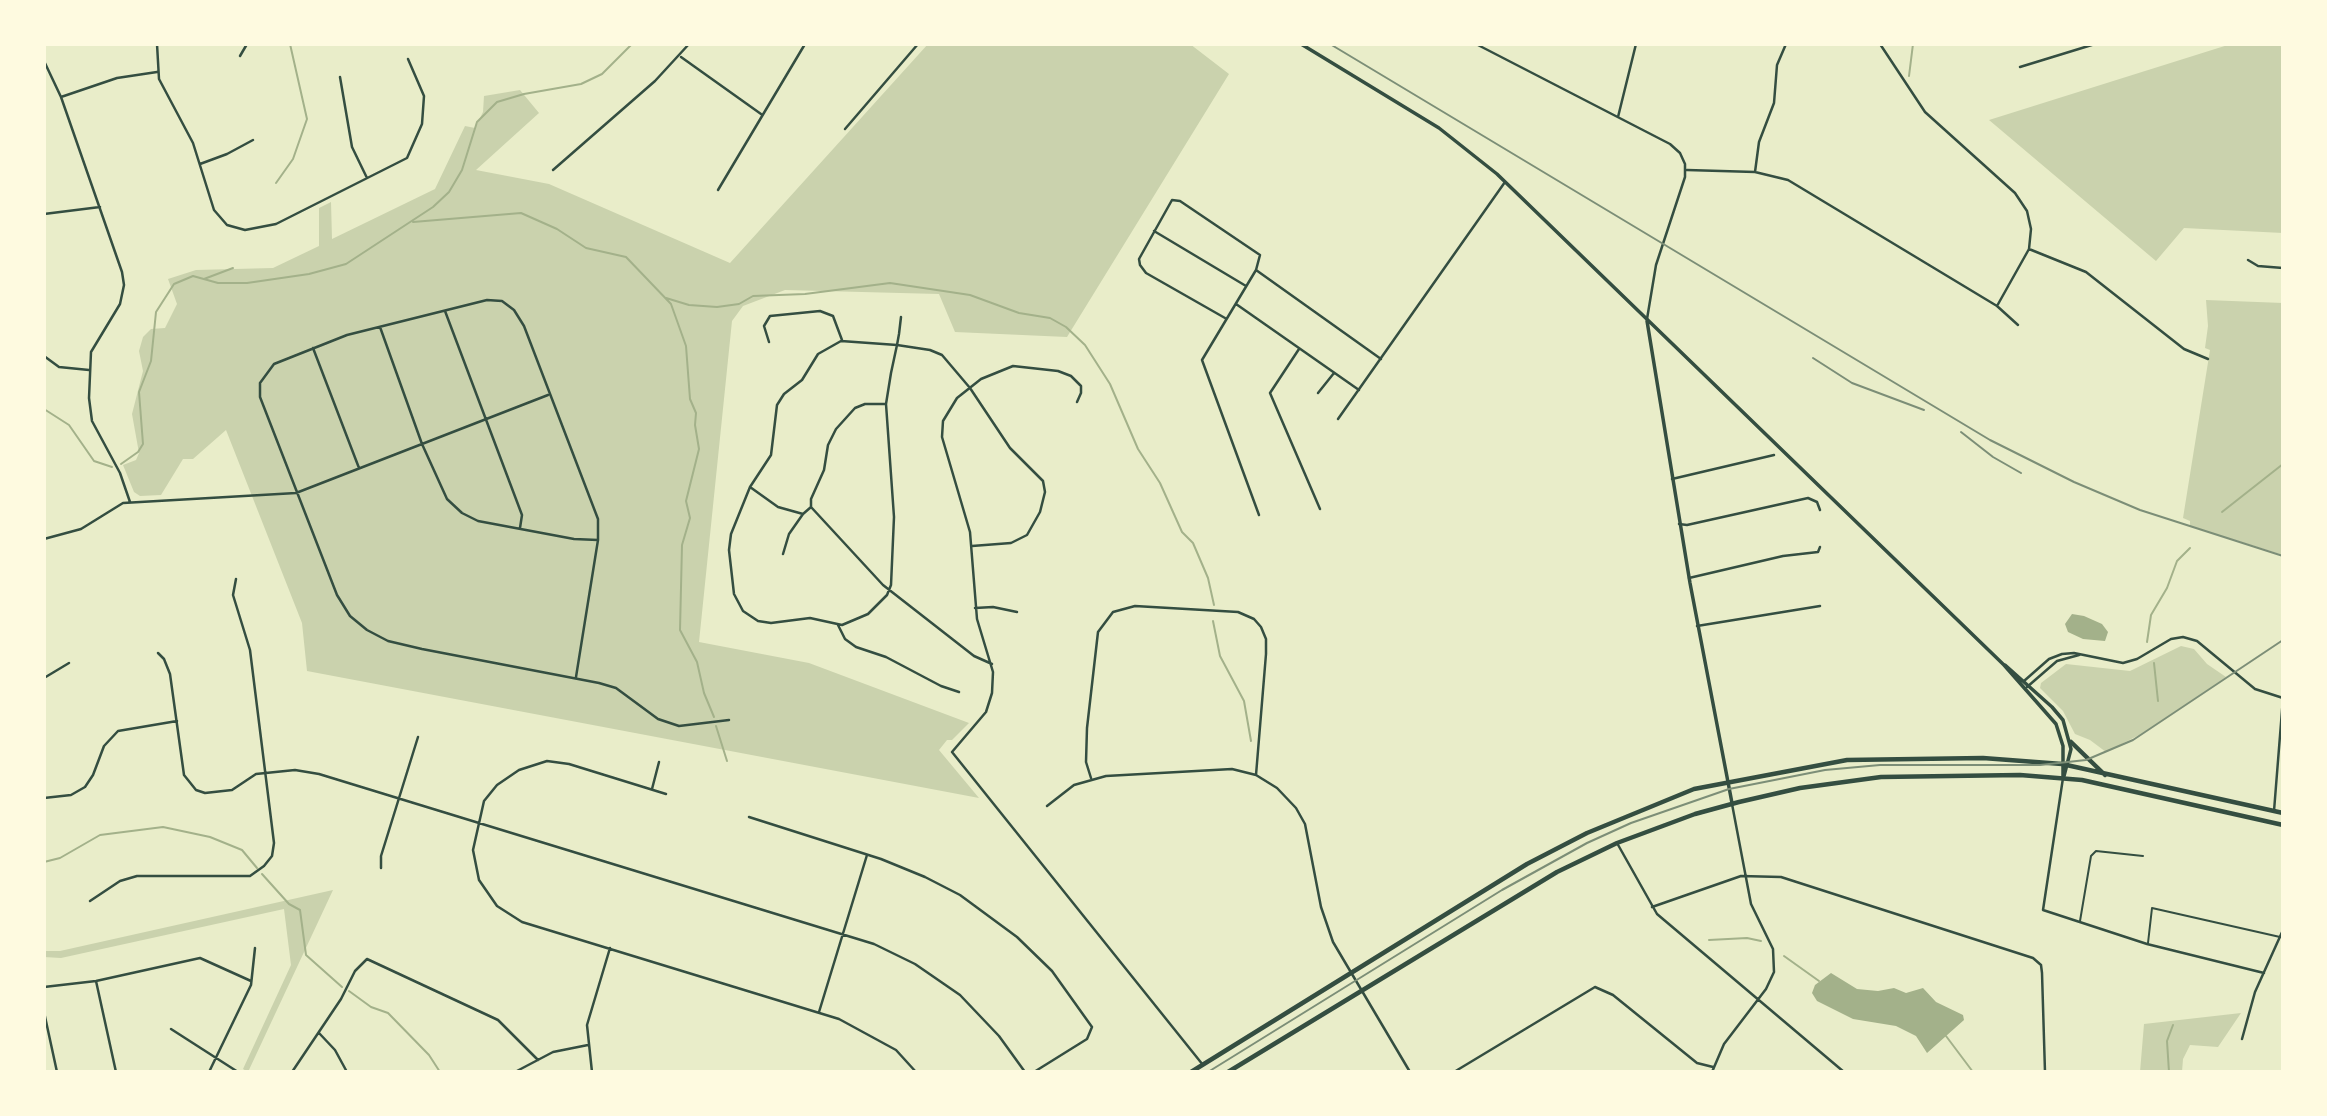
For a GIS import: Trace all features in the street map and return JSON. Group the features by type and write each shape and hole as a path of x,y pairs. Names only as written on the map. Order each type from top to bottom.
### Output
{"main road":[{"path":"2071,742 2105,776"},
{"path":"1191,1072 1276,1022 1350,972 1488,887 1587,833 1694,789 1824,764 1879,758 1983,758 2062,764 2105,776 2283,813"},
{"path":"1228,1072 1362,993 1489,911 1617,843 1732,803 1800,788 1881,777 2010,775 2063,778 2132,790 2283,825"}],"street":[{"path":"157,44 157,72 164,92 193,143 217,216 232,228 245,230 276,224 402,163 420,130 424,96 408,59"},
{"path":"240,56 247,44"},
{"path":"553,170 680,57 689,44"},
{"path":"718,190 805,44"},
{"path":"845,129 918,44"},
{"path":"1301,44 1439,128 1505,182 2004,665 2025,681 2058,713 2071,742 2068,766 2063,778"},
{"path":"1476,44 1673,146 1683,158 1686,169 1656,265 1647,319 1697,626 1751,904 1773,949 1775,960 1771,980 1724,1044 1712,1072"},
{"path":"1618,117 1636,44"},
{"path":"1755,173 1759,142 1774,103 1777,65 1786,44"},
{"path":"1880,44 1925,112 2021,199 2031,224 2029,249 1997,306"},
{"path":"2020,67 2095,44"},
{"path":"680,57 761,114"},
{"path":"44,61 61,97 124,285 120,304 90,352 89,370 92,421 120,473 130,502"},
{"path":"61,97 117,78 157,72"},
{"path":"340,78 352,147 367,178"},
{"path":"200,164 253,140"},
{"path":"1686,169 1755,173 1777,177 1798,186 1997,306 2018,325"},
{"path":"1338,419 1505,182"},
{"path":"1224,318 1142,269 1139,258 1170,202 1181,201 1257,252 1260,261 1202,359 1259,515"},
{"path":"44,214 100,207"},
{"path":"1154,231 1246,286"},
{"path":"2029,249 2086,272 2187,352 2208,359"},
{"path":"2248,260 2258,266 2283,268"},
{"path":"1256,270 1381,359"},
{"path":"576,677 598,540 598,519 514,310 502,302 486,300 347,335 274,364 260,383 260,397 337,595 350,616 367,630 388,641 422,649 576,677 616,688 658,719 679,726 729,720"},
{"path":"1236,304 1359,390"},
{"path":"445,311 522,516 520,528"},
{"path":"769,342 764,326 770,316 820,311 833,316 842,340"},
{"path":"901,317 897,345 886,404 894,517 890,590 868,614 847,624 838,625 810,618 764,622 752,618 739,606 732,586 729,544 733,525 750,487 772,451 775,413 780,399 802,380 818,354 842,340 897,345 930,350 942,355 970,388 1010,448 1043,481 1045,492 1036,522 1027,535 1010,543 972,546"},
{"path":"380,327 422,444 447,499 462,513 478,521 574,540 598,540"},
{"path":"313,348 359,468"},
{"path":"1299,349 1270,393 1320,509"},
{"path":"44,356 59,367 89,370"},
{"path":"1077,402 1082,393 1081,386 1071,376 1023,365 994,371 949,407 941,430 965,510 972,546 975,608 992,664 993,683 988,707 978,725 952,752 1203,1065"},
{"path":"1318,393 1334,373"},
{"path":"44,538 81,529 113,507 130,502 296,493 549,394"},
{"path":"886,404 865,404 855,408 836,429 828,445 824,470 811,499 811,508 867,571 974,656 992,664"},
{"path":"1672,479 1774,455"},
{"path":"750,487 778,508 803,514"},
{"path":"1679,524 1687,525 1808,498 1817,502 1820,510"},
{"path":"783,554 786,540 803,514 811,508"},
{"path":"1689,578 1783,556 1818,552 1820,547"},
{"path":"90,901 120,881 137,876 245,877 259,871 272,856 274,843 250,650 233,595 236,579"},
{"path":"1091,779 1086,762 1087,728 1098,632 1108,617 1130,606 1238,612 1254,619 1261,627 1266,642 1266,654 1256,775"},
{"path":"1697,626 1820,606"},
{"path":"975,608 1017,612"},
{"path":"838,625 845,639 856,648 886,657 941,686 959,692"},
{"path":"2020,685 2057,655 2071,653 2129,662 2168,640 2189,638 2201,643 2253,688 2283,698 2274,811"},
{"path":"158,653 167,664 184,775 196,790 205,793 228,790 252,776 307,771 883,947 938,979 986,1021 1025,1072"},
{"path":"2024,689 2057,661 2079,655"},
{"path":"44,678 69,663"},
{"path":"2004,665 2056,724 2062,740 2063,778 2043,910 2147,944 2264,972"},
{"path":"44,798 71,794 85,787 104,746 118,732 177,721"},
{"path":"381,868 418,737"},
{"path":"652,789 659,762"},
{"path":"666,794 569,764 534,763 507,778 490,792 477,822 473,850 477,875 497,906 522,922 819,1012 871,1034 896,1051 916,1072"},
{"path":"1047,806 1074,785 1091,779 1220,769 1256,775 1277,788 1302,816 1324,920 1350,972 1410,1072"},
{"path":"748,817 867,855 943,885 1009,930 1044,962 1089,1019 1091,1034 1034,1072"},
{"path":"1617,843 1652,906 1672,928 1844,1072"},
{"path":"819,1012 867,855"},
{"path":"1652,906 1746,875 1797,880 2036,960 2042,973 2045,1072"},
{"path":"2242,1039 2264,972 2283,930"},
{"path":"209,1072 251,981 255,948"},
{"path":"592,1072 588,1045 589,1014 610,948"},
{"path":"44,988 96,981 200,958 251,981"},
{"path":"292,1072 365,959 498,1020 538,1060"},
{"path":"96,981 116,1072"},
{"path":"1454,1072 1595,987 1613,995 1697,1063 1713,1067"},
{"path":"44,1012 57,1072"},
{"path":"171,1029 238,1072"},
{"path":"319,1033 335,1050 347,1072"},
{"path":"514,1072 559,1050 588,1045"}],"lane":[{"path":"2079,922 2091,856 2096,851 2143,856"},
{"path":"2147,944 2152,908 2280,937"}],"shaded area":[{"path":"928,44 1190,44 1229,74 1067,337 955,332 939,294 785,290 743,306 732,321 699,642 809,663 969,723 939,750 979,798 307,671 302,623 226,430 193,459 183,459 161,495 140,496 134,492 123,465 136,460 139,453 132,414 143,371 139,351 143,337 151,329 165,328 177,304 168,279 196,270 273,268 319,246 319,208 331,202 332,239 435,189 465,126 475,128 483,112 484,96 520,90 539,113 476,170 549,184 730,263"},
{"path":"2231,44 2283,44 2283,233 2184,228 2156,261 1989,120"},
{"path":"2206,300 2283,303 2283,555 2190,526 2190,521 2183,518 2210,350 2205,348 2208,326"},
{"path":"2072,614 2102,624 2108,632 2105,641 2083,639 2068,632 2065,624"},
{"path":"2181,646 2194,649 2207,664 2226,677 2139,735 2106,752 2090,740 2075,734 2063,711 2040,688 2041,683 2066,664 2130,671"},
{"path":"333,890 248,1072 243,1069 291,965 284,909 61,958 44,957 44,951 60,951"},
{"path":"1831,973 1857,989 1878,991 1894,988 1906,993 1923,988 1936,1002 1963,1015 1964,1020 1927,1053 1916,1036 1896,1026 1853,1019 1817,1001 1812,993 1815,985"},
{"path":"2241,1013 2218,1047 2190,1045 2183,1059 2182,1072 2140,1072 2144,1024"}],"waterway":[{"path":"276,183 293,159 307,119 290,44"},
{"path":"121,464 138,452 143,444 139,392 151,361 156,312 174,284 193,276 218,283 247,283 309,274 346,264 433,207 449,192 462,170 477,122 497,102 524,94 581,84 602,74 632,44"},
{"path":"1909,76 1913,44"},
{"path":"413,222 521,213 557,229 586,248 626,257 671,304 686,346 690,399 696,413 699,449 686,501 690,518 682,545 680,630 697,662 704,693 714,717"},
{"path":"204,279 233,268"},
{"path":"666,298 689,305 717,307 739,304 753,296 805,294 890,283 970,295 1019,313 1050,318 1066,327 1085,345 1110,384 1138,449 1160,483 1182,532 1193,543 1208,578 1214,605"},
{"path":"44,409 69,425 94,461 112,467"},
{"path":"2222,512 2283,464"},
{"path":"2147,642 2151,615 2167,588 2177,561 2190,548"},
{"path":"1213,621 1220,656 1244,701 1251,741"},
{"path":"2154,663 2158,701"},
{"path":"716,726 727,761"},
{"path":"44,862 60,858 100,835 163,827 210,837 242,850 257,868"},
{"path":"262,874 289,904 300,910 306,955 342,987"},
{"path":"1709,940 1747,938 1761,941"},
{"path":"1784,956 1819,981"},
{"path":"349,991 371,1007 388,1013 429,1055 440,1072"},
{"path":"2169,1072 2167,1041 2173,1025"},
{"path":"1946,1036 1973,1072"}],"tram line":[{"path":"1208,1072 1502,890 1587,843 1631,823 1729,789 1825,770 1880,765 2040,765 2086,760 2133,740 2283,640"}],"railway":[{"path":"1330,44 1990,440 2074,482 2140,510 2283,556"},
{"path":"1813,358 1852,383 1924,410"},
{"path":"1961,432 1993,457 2021,473"}]}
